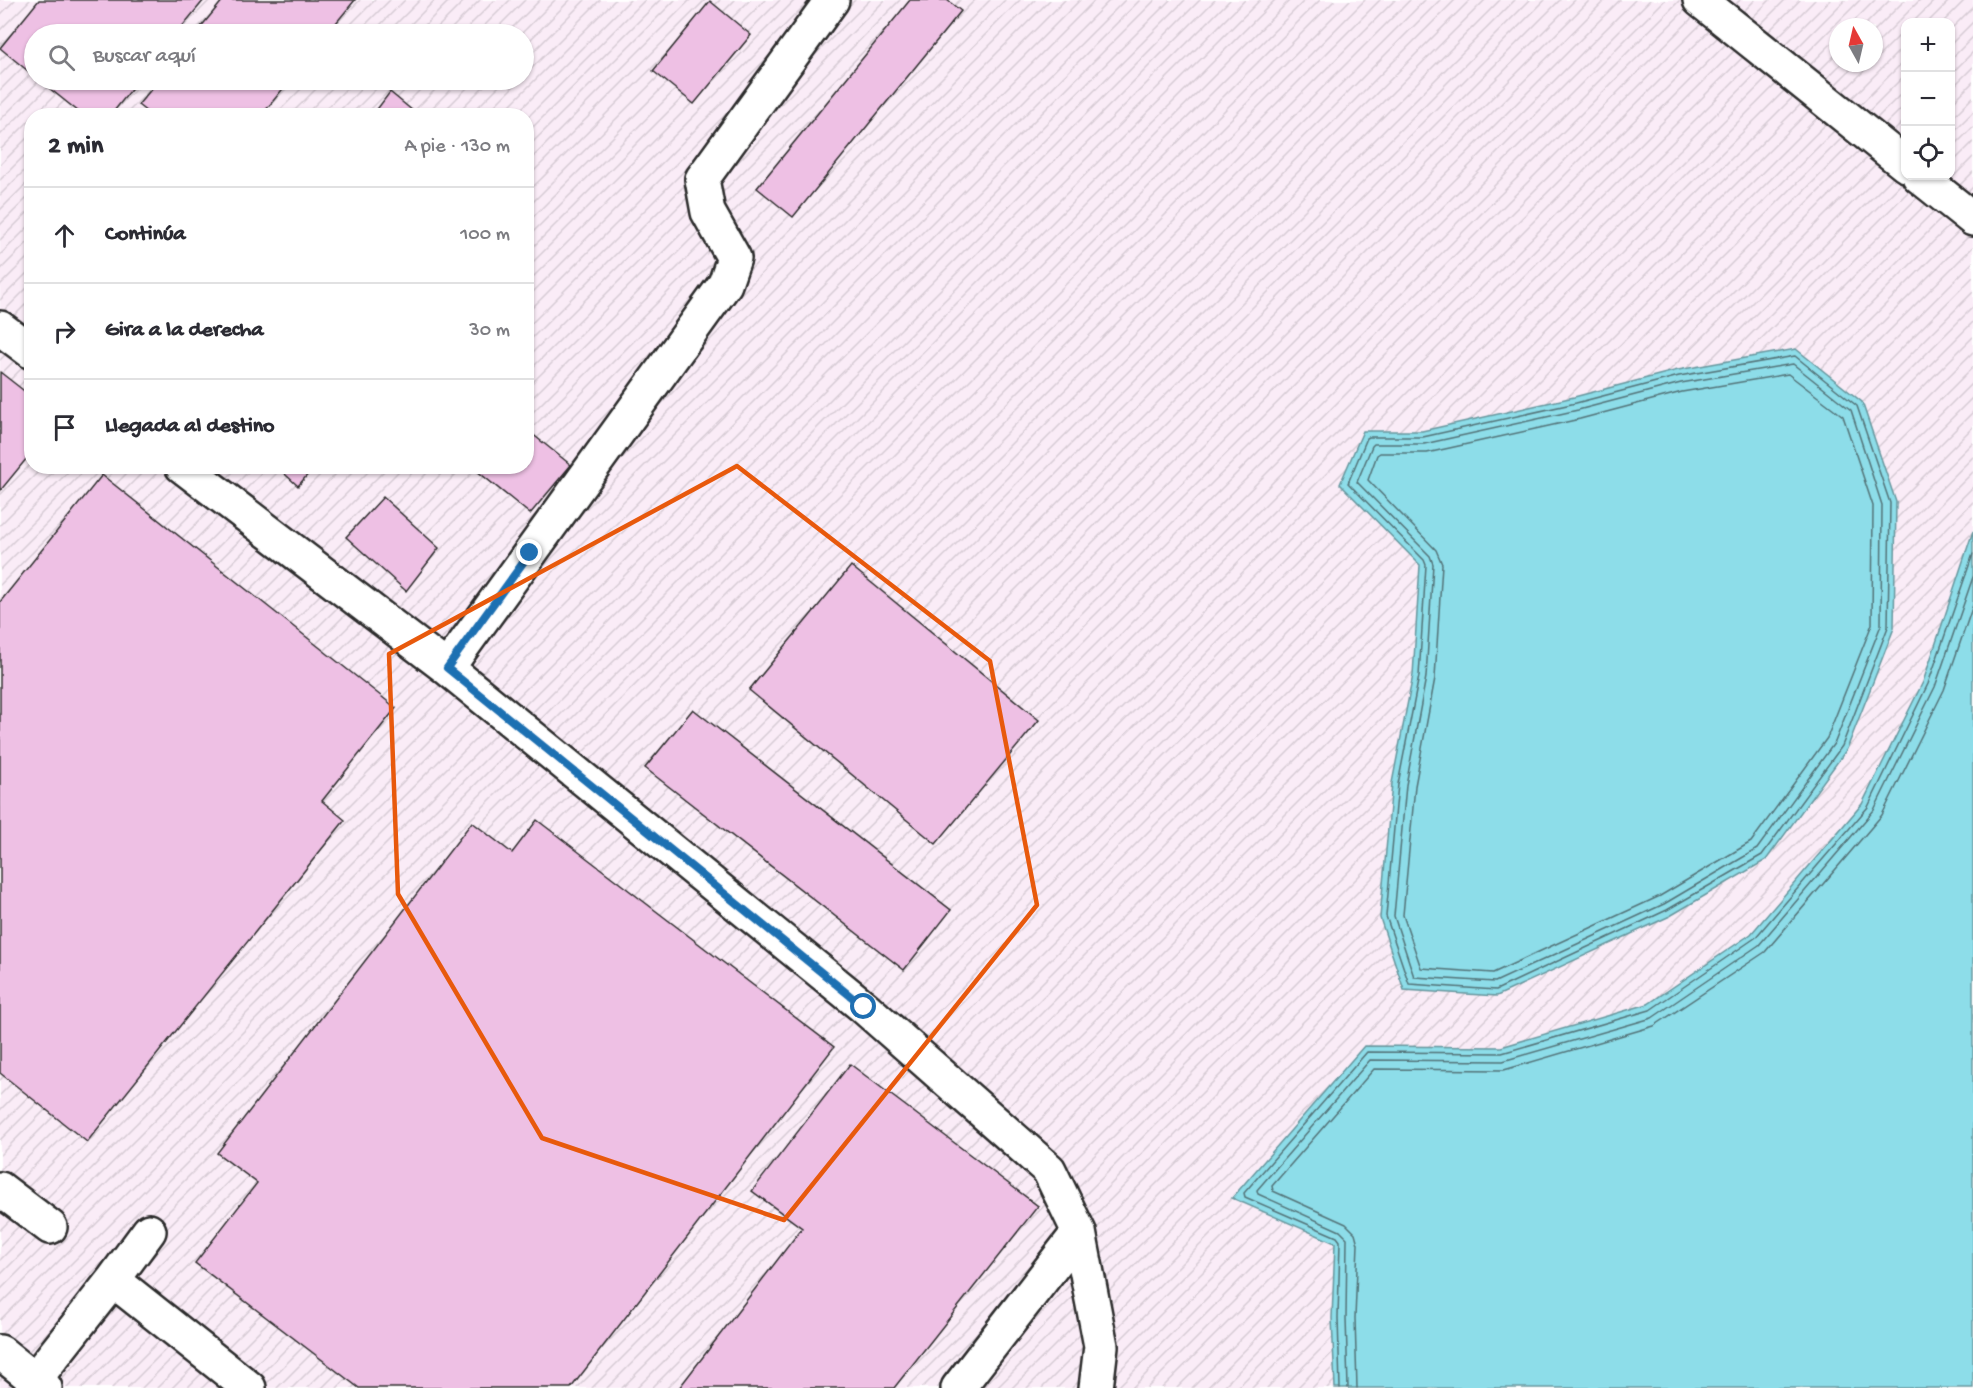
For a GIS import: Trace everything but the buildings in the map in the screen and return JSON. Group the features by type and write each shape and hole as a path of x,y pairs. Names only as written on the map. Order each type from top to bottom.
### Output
{"lane":[{"path":"447,668 725,284 734,258 708,212 702,179 832,0"},
{"path":"1700,0 1901,162"},
{"path":"1924,180 1973,219"},
{"path":"0,328 24,346"},
{"path":"192,474 447,668 864,1007 1049,1170 1079,1232 1101,1346 1096,1388"},
{"path":"0,1189 50,1227"},
{"path":"0,1352 40,1384 149,1231"},
{"path":"958,1388 1079,1232"},
{"path":"113,1280 249,1388"}],"highlighted area":[{"path":"737,466 990,661 1037,905 784,1220 542,1138 398,894 389,654"}],"shaded area":[{"path":"0,0 1973,0 1973,1388 0,1388"}],"water":[{"path":"1796,349 1862,402 1896,502 1894,628 1847,749 1766,860 1670,916 1497,996 1404,990 1380,918 1392,783 1413,675 1420,565 1340,484 1363,431 1422,431 1574,397 1678,370"},
{"path":"1973,531 1973,1388 1335,1388 1332,1318 1335,1243 1232,1198 1364,1046 1501,1047 1648,1004 1751,934 1862,804 1923,682"}],"route":[{"path":"530,553 447,668 864,1007"}]}
